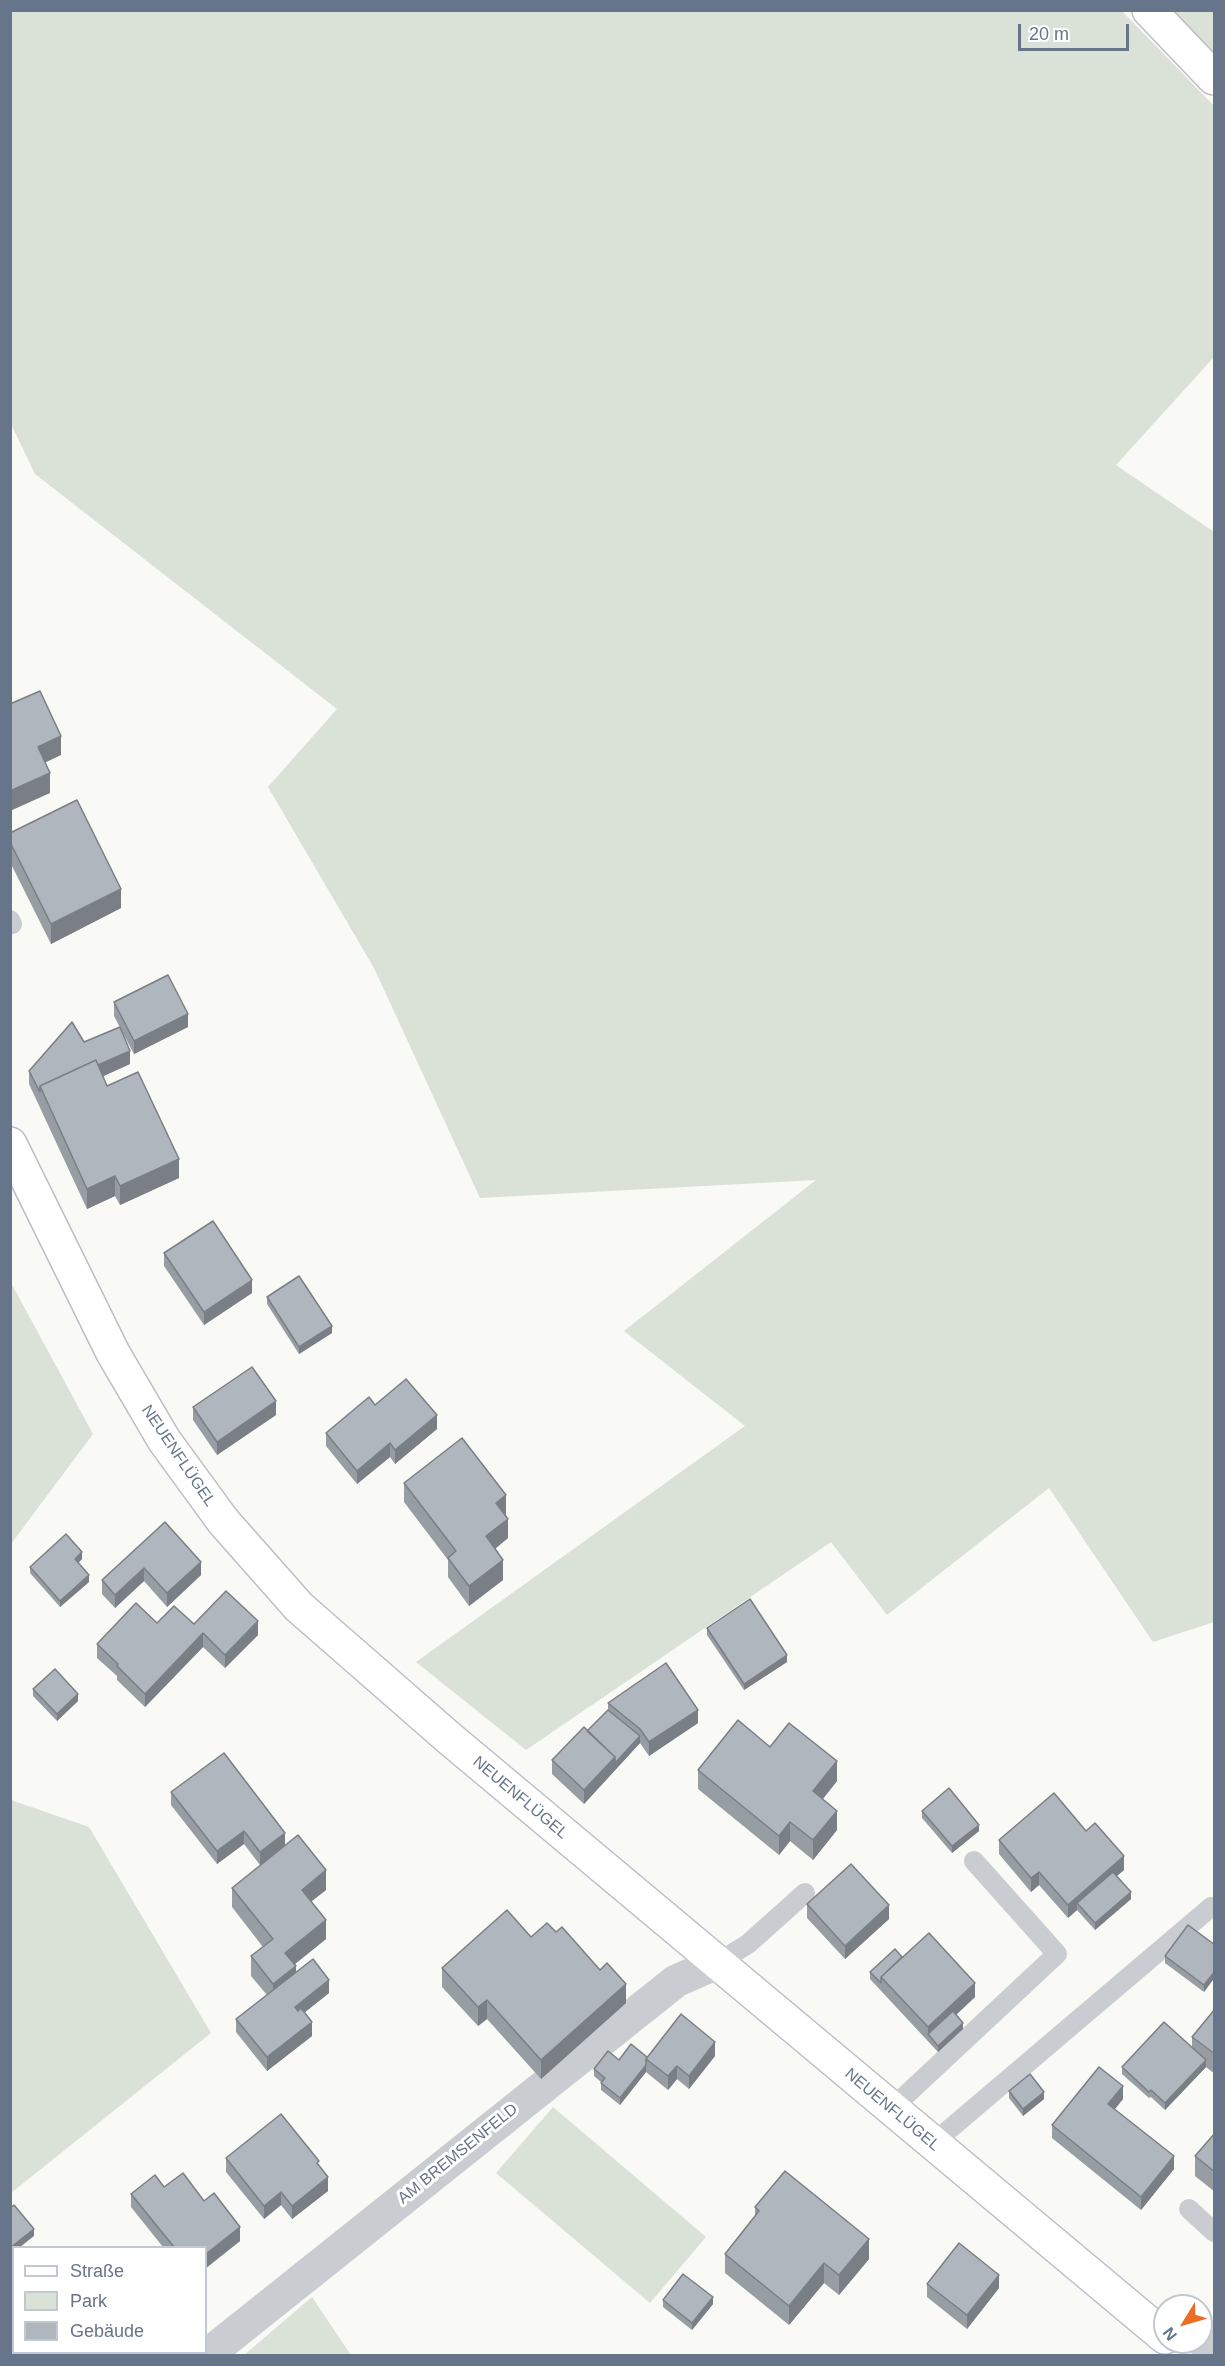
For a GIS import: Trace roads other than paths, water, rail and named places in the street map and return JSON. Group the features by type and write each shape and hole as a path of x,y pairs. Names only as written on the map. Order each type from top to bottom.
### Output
{"main road":[{"path":"1149,10 1215,78"},
{"name":"NEUENFLÜGEL","path":"10,1143 68,1265 142,1405 197,1487 250,1554 299,1607 351,1656 1153,2327"}],"street":[{"name":"AM BREMSENFELD","path":"206,2355 676,1981 717,1963"}],"lane":[{"path":"891,2109 1057,1954 974,1861"},
{"path":"717,1963 748,1944 805,1893"},
{"path":"932,2144 1211,1907"},
{"path":"1189,2209 1215,2232"},
{"path":"1201,2355 1215,2339"}]}
